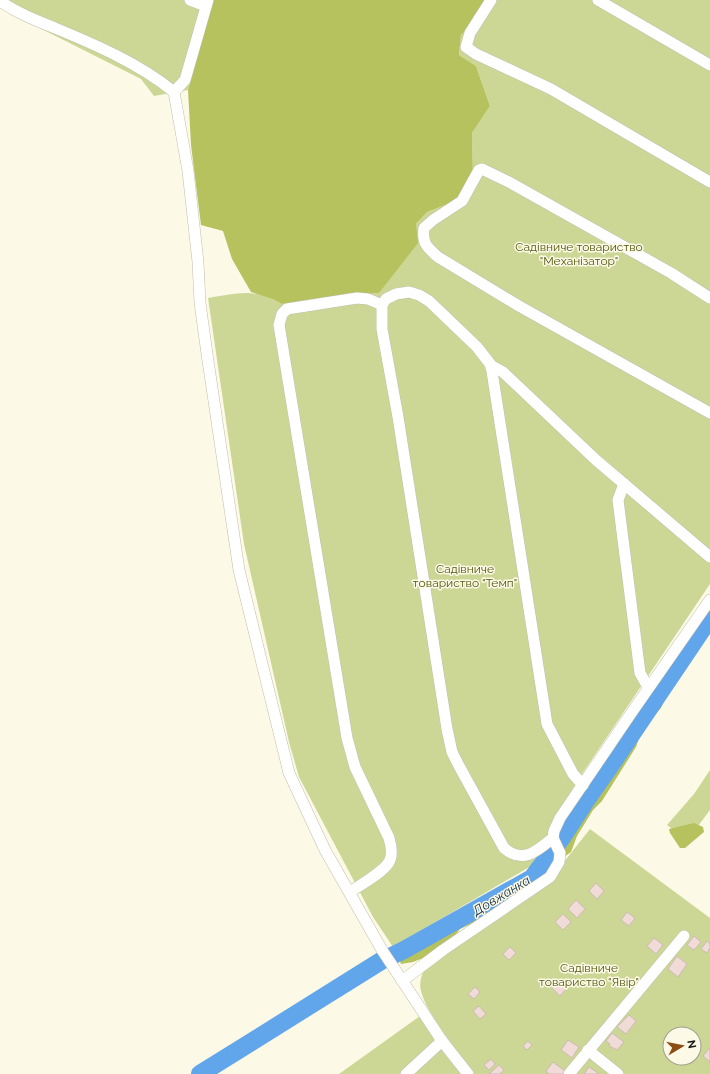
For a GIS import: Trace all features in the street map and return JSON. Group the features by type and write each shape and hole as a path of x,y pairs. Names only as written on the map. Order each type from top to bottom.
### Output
{"street":[{"path":"0,0 15,11 101,48 149,73 174,92 188,171 198,262 200,303 206,347 243,585 289,773 325,850 382,950 442,1041 468,1074"},
{"path":"174,92 185,80 207,3 190,0"},
{"path":"491,0 470,33 466,46 469,49 476,54 551,89 710,182"},
{"path":"598,0 710,65"},
{"path":"710,298 671,273 509,182 482,169 479,170 462,201 433,220 424,228 423,239 428,248 438,257 519,306 710,413"},
{"path":"556,843 524,856 512,855 504,848 494,832 452,752 447,729 398,417 382,329 382,305 386,299 396,294 409,292 419,295 429,301 478,347 491,368 547,724 573,774 583,784"},
{"path":"350,892 383,869 390,861 392,849 389,838 355,767 346,738 279,325 282,314 287,309 357,298 382,305"},
{"path":"491,368 494,367 503,372 624,484 710,557"},
{"path":"624,484 618,500 640,673 648,687"},
{"path":"402,981 443,950 550,877 559,862 560,853 556,843 554,831 560,818 648,687 710,600"},
{"path":"569,1074 684,936"},
{"path":"406,1074 442,1041"},
{"path":"588,1050 618,1074"}],"green space":[{"path":"0,0 213,0 188,90 154,96 141,79 12,14"},
{"path":"213,0 487,0 474,23 461,35 459,55 476,66 490,106 472,133 473,177 456,201 427,212 416,224 418,243 379,293 327,297 282,304 273,299 251,292 232,259 223,231 201,225 191,145 188,90"},
{"name":"Садівниче товариство \"Темп\"","path":"487,0 710,0 710,584 576,783 531,866 393,947 373,917 299,777 289,742 244,544 208,298 246,293 264,295 282,304 327,297 379,293 416,224 427,212 456,201 473,177 472,133 490,106 476,66 459,55 461,35 474,23"},
{"path":"702,620 708,621 710,623 709,626 673,685 673,688 670,687 661,708 642,729 636,747 602,801 593,810 577,836 571,852 564,857 559,873 531,888 516,890 506,902 496,910 486,912 475,922 460,929 454,937 426,957 413,962 401,964 396,950 402,945 414,941 458,915 469,905 500,887 532,872 543,851 556,843 581,794 596,779 602,765 650,697 666,667"},
{"path":"710,770 710,810 698,826 675,831 667,825 694,794"},
{"path":"694,823 703,827 704,832 685,848 680,848 669,829"},
{"name":"Садівниче товариство \"Явір\"","path":"590,829 710,918 710,1074 474,1074 429,1011 420,985 424,970 552,877"},
{"path":"420,1016 461,1074 339,1074"}],"building":[{"path":"596,883 604,891 597,899 589,891"},
{"path":"576,900 585,909 577,918 568,909"},
{"path":"627,912 635,918 629,926 621,920"},
{"path":"563,914 571,922 563,930 555,922"},
{"path":"694,936 701,942 694,950 687,945"},
{"path":"654,938 663,945 656,954 647,946"},
{"path":"707,941 710,944 710,948 707,953 701,949"},
{"path":"510,947 516,953 509,960 503,954"},
{"path":"677,956 687,964 678,977 668,969"},
{"path":"558,981 567,988 560,996 552,988"},
{"path":"475,987 480,992 474,999 468,994"},
{"path":"479,1006 486,1014 480,1019 473,1011"},
{"path":"629,1015 636,1021 626,1034 617,1027"},
{"path":"612,1033 624,1042 617,1050 609,1046 610,1044 606,1041"},
{"path":"568,1040 579,1047 572,1058 561,1050"},
{"path":"528,1041 532,1045 527,1050 523,1046"},
{"path":"710,1048 710,1062 703,1056"},
{"path":"491,1059 495,1064 489,1070 484,1065"},
{"path":"553,1062 565,1071 563,1074 549,1074 546,1071"},
{"path":"499,1065 504,1070 500,1074 489,1074"},
{"path":"589,1067 598,1073 584,1074"}],"waterway":[{"name":"Довжанка","path":"200,1074 381,961 404,950 532,878 561,839 710,618"}],"park label":[{"name":"Садівниче товариство \"Механізатор\"","path":"579,254"}]}
